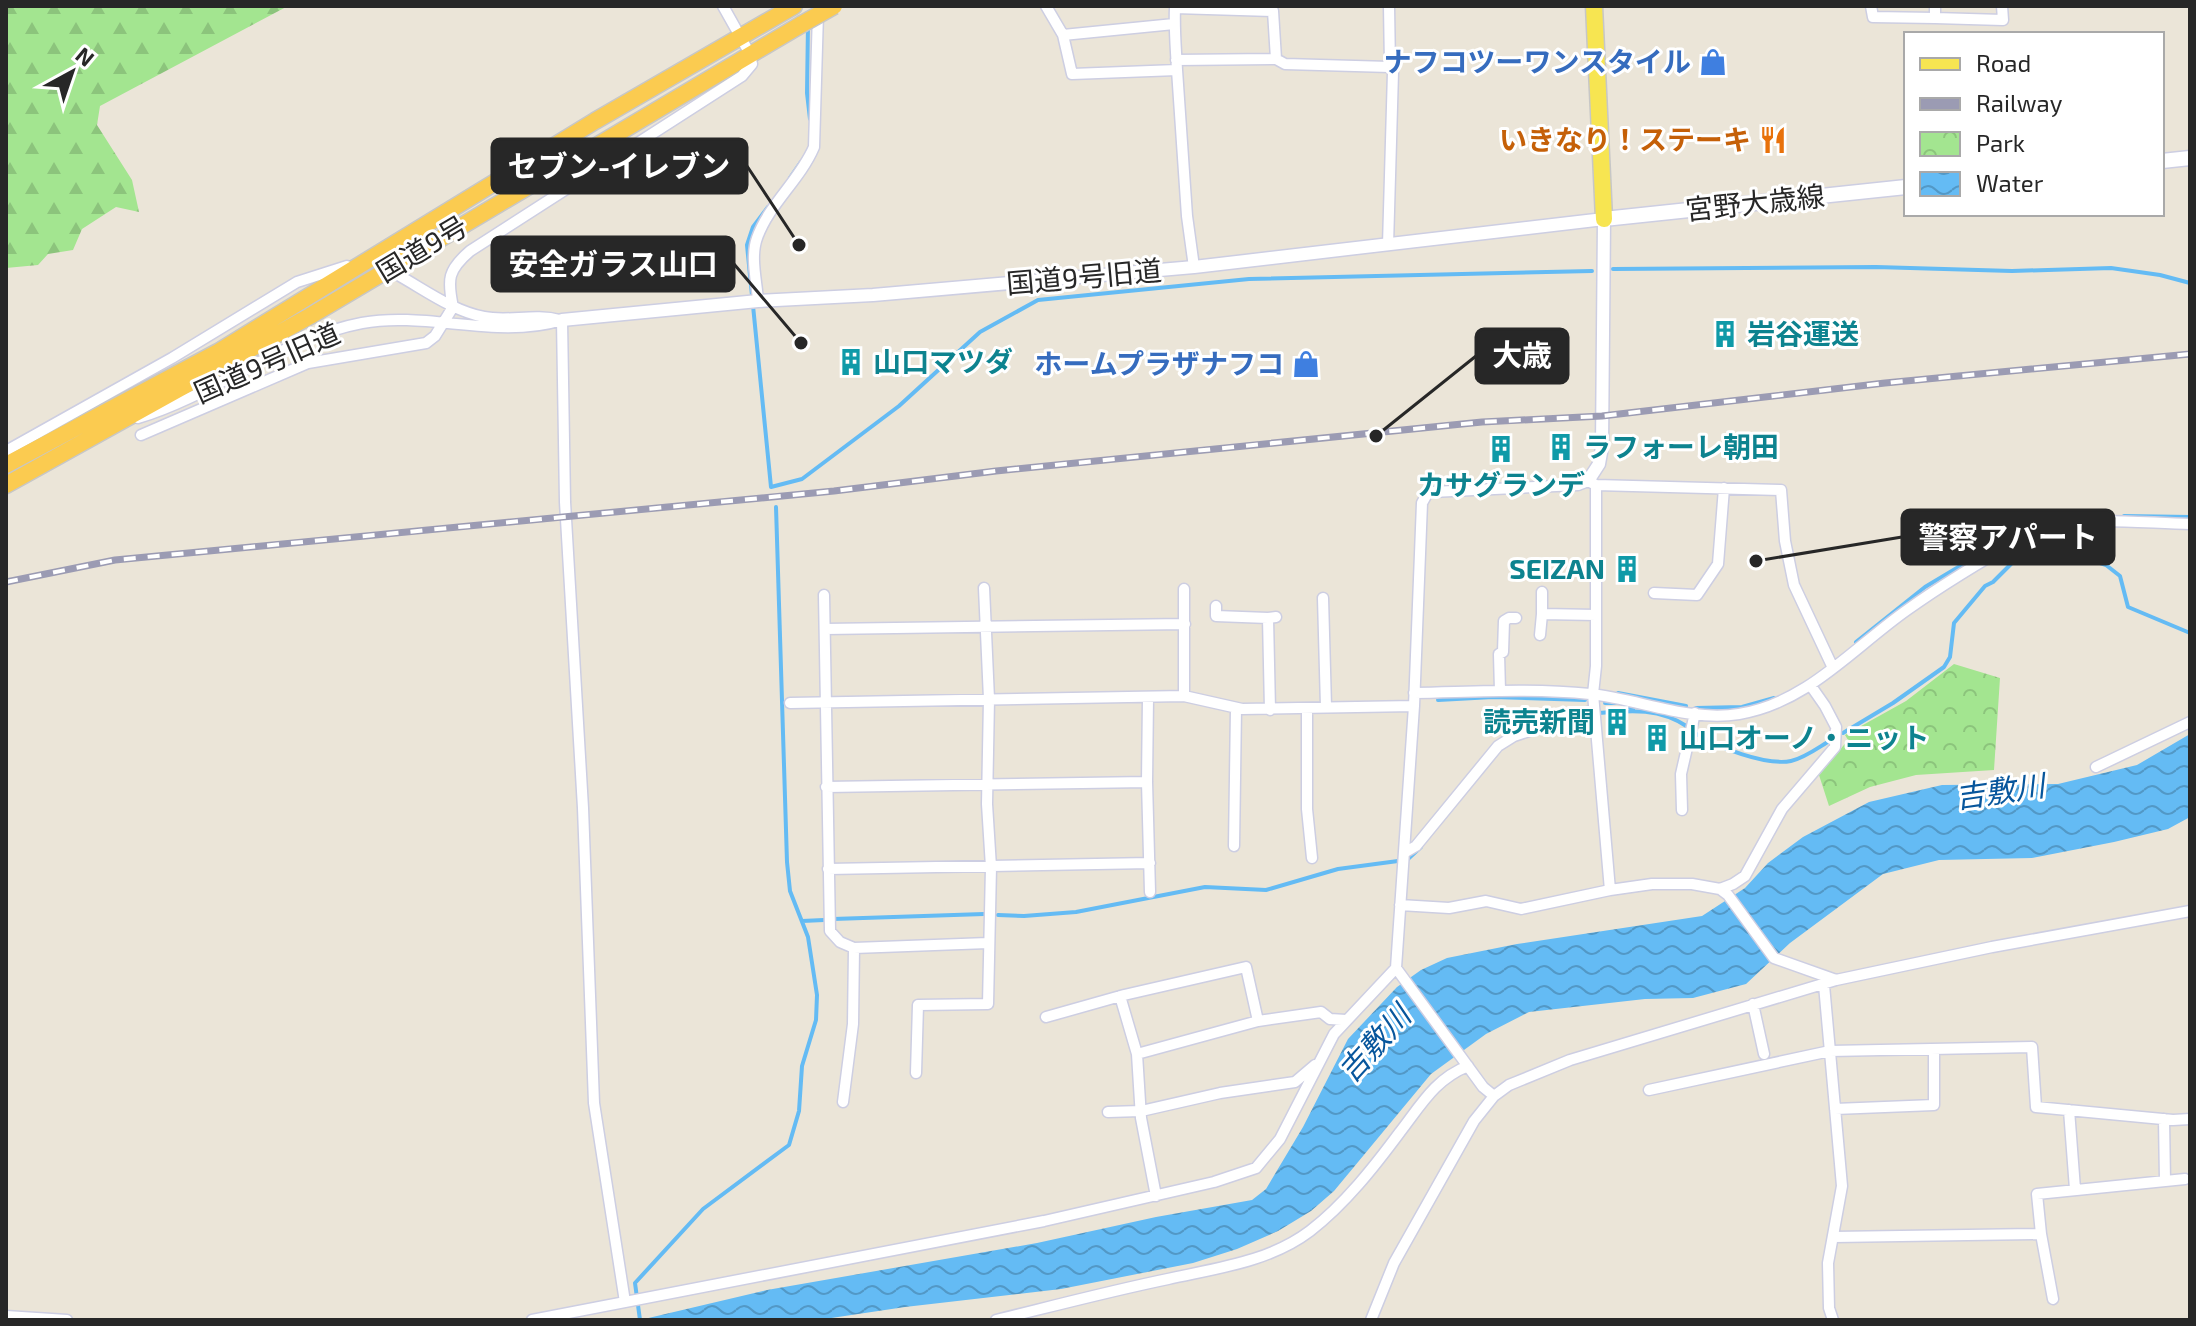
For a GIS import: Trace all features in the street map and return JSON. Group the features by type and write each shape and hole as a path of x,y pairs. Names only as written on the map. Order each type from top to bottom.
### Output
{"highway":[{"name":"国道9号","path":"6,465 218,352 483,189 794,6"},
{"name":"国道9号","path":"6,485 310,316 834,6"}],"main road":[{"path":"1594,6 1604,219"},
{"path":"2164,161 2190,158"},
{"name":"宮野大歳線","path":"1604,219 1904,187"}],"street":[{"path":"141,435 308,363 426,343 435,336 453,307 448,284 451,273 470,251 742,76 752,64 750,54 723,6"},
{"path":"758,301 754,253 756,238 770,213 807,163 814,147 818,6"},
{"path":"1046,6 1063,35 1072,74 1276,59 1285,64 1390,67"},
{"path":"1388,245 1393,72 1390,67 1389,6"},
{"path":"1871,6 1873,17 1935,12 2003,20 2002,6"},
{"path":"1194,267 1187,216 1175,8 1273,11 1276,59"},
{"path":"1063,35 1174,24"},
{"path":"1604,219 1602,447 1592,483 1596,615 1593,694 1610,890"},
{"name":"国道9号旧道","path":"119,424 157,413 322,334 386,320 442,325 542,326 562,320 758,301 887,294 1194,267 1604,219"},
{"name":"国道9号旧道","path":"6,451 172,358 297,282 347,266"},
{"name":"国道9号旧道","path":"398,275 453,307 485,317 543,315 562,320"},
{"path":"562,320 565,502 583,808 594,1103 627,1301"},
{"path":"1494,1096 1483,1087 1399,972 1422,503 1427,494 1592,483 1781,490 1785,541 1794,585 1833,668"},
{"path":"1654,593 1697,595 1718,564 1724,488"},
{"path":"1414,693 1542,690 1593,694 1695,713 1722,715 1754,710 1811,686 1935,589 2041,527 2107,522 2190,524"},
{"path":"916,1073 918,1005 988,1004 991,867 984,588"},
{"path":"1184,589 1184,696"},
{"path":"1540,635 1542,592"},
{"path":"824,595 830,931 840,942 854,948 988,943"},
{"path":"1323,598 1326,707"},
{"path":"1542,614 1596,615"},
{"path":"1216,616 1272,618 1270,710"},
{"path":"1500,691 1499,654 1503,652 1504,621 1516,618"},
{"path":"825,629 1185,624"},
{"path":"1724,892 1745,876 1782,809 1835,747 1836,727 1811,686"},
{"path":"790,703 1184,696 1236,708 1270,710 1414,706"},
{"path":"1148,698 1150,892"},
{"path":"1234,846 1236,708"},
{"path":"1307,708 1307,809 1312,858"},
{"path":"1404,853 1416,846 1498,746 1514,736 1594,710"},
{"path":"1682,810 1681,774 1695,713"},
{"path":"2096,767 2190,722"},
{"path":"826,787 1147,782"},
{"path":"828,869 1150,863"},
{"path":"1400,905 1449,908 1486,901 1521,909 1610,890 1669,883 1692,884 1724,892 1774,958 1836,980"},
{"path":"1371,1320 1394,1263 1474,1121 1494,1096 1509,1085 1570,1060 1836,980 1992,947 2190,911"},
{"path":"843,1102 853,1024 854,948"},
{"path":"1046,1017 1120,996 1246,967 1258,1021"},
{"path":"532,1320 1044,1221 1156,1196 1256,1168 1280,1139 1334,1034 1399,972"},
{"path":"1824,985 1842,1186 1828,1263 1829,1308 1833,1320"},
{"path":"1120,996 1137,1054 1141,1111 1156,1196"},
{"path":"1753,1004 1764,1054"},
{"path":"1137,1054 1258,1021 1321,1012 1330,1019 1346,1020"},
{"path":"1649,1090 1830,1051 2032,1047 2036,1107 2190,1119"},
{"path":"1835,1109 1934,1105 1934,1049"},
{"path":"1108,1112 1141,1111 1220,1093 1295,1082 1320,1061"},
{"path":"996,1320 1232,1267 1308,1232 1347,1197 1431,1090 1450,1073 1468,1066"},
{"path":"2069,1110 2075,1189"},
{"path":"2164,1119 2165,1181"},
{"path":"2053,1299 2037,1194 2185,1179"},
{"path":"1834,1237 2041,1234"},
{"path":"6,1316 67,1320"}],"green space":[{"path":"6,6 288,6 100,106 97,125 132,180 139,212 116,207 82,229 73,250 48,254 38,265 6,268"},
{"path":"1954,664 2000,678 1994,770 1916,775 1870,787 1829,806 1819,775 1848,740 1845,735 1906,701"}],"water":[{"name":"吉敷川","path":"2190,734 2190,817 2168,829 2032,858 1939,860 1883,874 1790,943 1746,984 1693,998 1645,999 1529,1012 1486,1034 1431,1074 1334,1191 1311,1211 1278,1231 1237,1249 1193,1263 1061,1289 818,1320 640,1320 767,1290 1037,1243 1252,1200 1266,1189 1303,1127 1348,1039 1397,987 1421,970 1447,958 1517,944 1702,916 1745,888 1768,863 1803,837 1869,802 1942,785 2058,784 2137,765"}],"waterway":[{"path":"808,24 807,93 810,119"},
{"path":"790,178 801,162"},
{"path":"768,207 753,227 747,245 771,487 802,479 899,406 980,332 1038,300 1249,279 1592,271"},
{"path":"1613,269 1876,267 2012,271 2111,268 2190,283"},
{"path":"640,1320 635,1283 703,1209 789,1145 799,1111 802,1066 816,1020 817,995 808,937 790,891 787,862 776,507"},
{"path":"1856,642 1925,587 2042,517 2088,516"},
{"path":"2124,516 2190,517"},
{"path":"1843,733 1944,667 1950,657 1954,623 1985,586 2016,559 2030,554 2080,556 2106,565 2120,576 2128,607 2190,633"},
{"path":"1618,693 1686,706"},
{"path":"1438,700 1493,697 1585,700"},
{"path":"1696,708 1742,707 1774,698"},
{"path":"1605,703 1621,703 1633,709"},
{"path":"1599,713 1656,713 1688,727"},
{"path":"1695,733 1742,754 1781,762 1801,757 1831,740"},
{"path":"1408,859 1421,847"},
{"path":"998,915 1076,912 1205,887 1266,890 1338,869 1398,861"},
{"path":"833,919 984,914"},
{"path":"802,921 824,920"}],"railway":[{"path":"6,582 115,560 834,491 996,471 1482,422 1602,416 1885,383 2190,354"}],"place":[{"name":"ナフコツーワンスタイル","path":"1713,62"},
{"name":"いきなり！ステーキ","path":"1773,140"},
{"name":"セブン-イレブン","path":"799,245"},
{"name":"岩谷運送","path":"1725,334"},
{"name":"安全ガラス山口","path":"801,343"},
{"name":"山口マツダ","path":"851,362"},
{"name":"ホームプラザナフコ","path":"1306,364"},
{"name":"大歳","path":"1376,436"},
{"name":"ラフォーレ朝田","path":"1561,447"},
{"name":"カサグランデ","path":"1501,449"},
{"name":"警察アパート","path":"1756,561"},
{"name":"SEIZAN","path":"1627,569"},
{"name":"読売新聞","path":"1617,722"},
{"name":"山口オーノ・ニット","path":"1657,738"}]}
